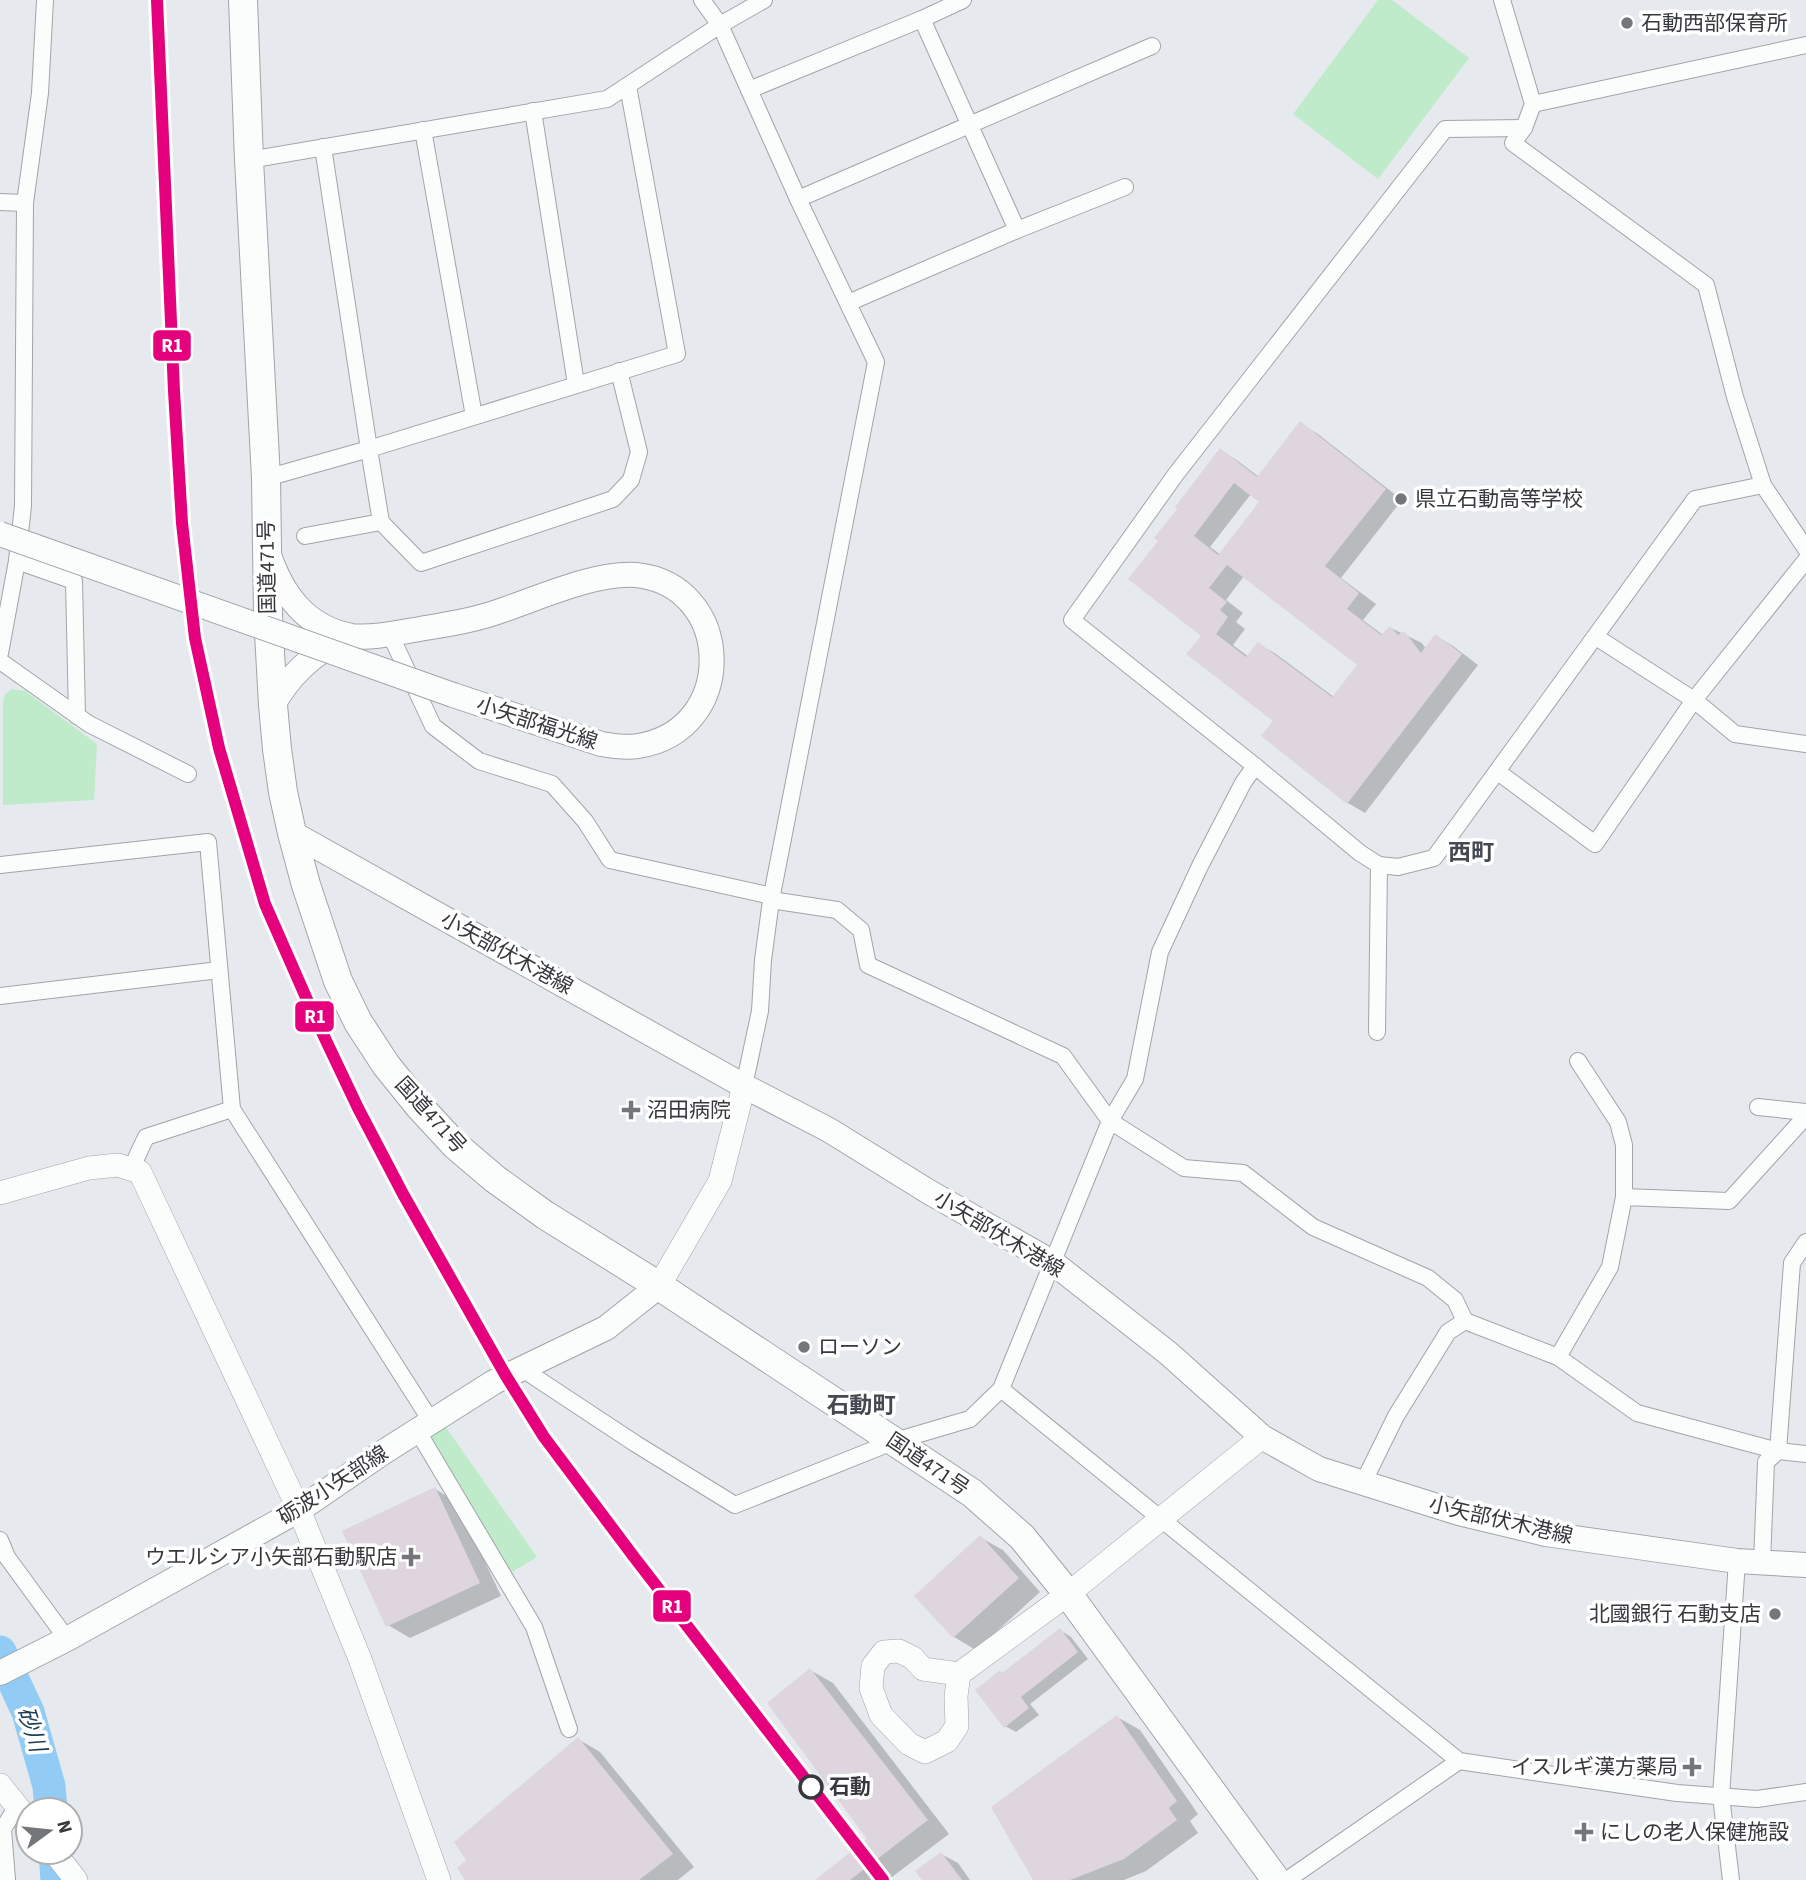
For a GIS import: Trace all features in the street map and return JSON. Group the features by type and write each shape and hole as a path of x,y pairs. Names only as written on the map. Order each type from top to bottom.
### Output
{"highway":[{"name":"国道471号","path":"243,0 266,478 266,548 273,705 283,792 292,833 320,934 338,981 358,1022 386,1065 419,1107 455,1145 495,1179 545,1215 659,1286 972,1493 1022,1537 1068,1594 1276,1880"}],"main road":[{"name":"小矢部福光線","path":"0,534 453,695 601,744 638,746 675,732 691,719 703,701 711,681 711,648 701,618 690,601 673,587 653,579 634,575 611,577 587,582 482,618 390,634 354,636 316,622 299,610 275,574 266,548"},
{"name":"小矢部福光線","path":"273,705 283,687 314,658 333,645 354,636"},
{"name":"小矢部伏木港線","path":"292,833 744,1086 829,1130 929,1192 1052,1262 1168,1353 1262,1437 1319,1469 1459,1513 1546,1534 1737,1561 1806,1564"},
{"name":"砺波小矢部線","path":"0,1673 67,1639 299,1510 494,1382 606,1328 659,1286"}],"street":[{"path":"0,653 23,506 25,203 40,93 45,0"},
{"path":"659,1286 720,1181 744,1086 761,1011 763,960 772,898 876,362 798,199 720,25 702,0"},
{"path":"249,160 607,99 720,25 764,0"},
{"path":"749,90 963,0"},
{"path":"1502,0 1533,104 1524,128 1513,143 1706,285 1735,397 1763,485 1806,549"},
{"path":"922,19 1017,230"},
{"path":"1533,104 1806,45"},
{"path":"798,199 1152,46"},
{"path":"266,478 677,354 628,86"},
{"path":"533,111 576,384"},
{"path":"1524,128 1446,129 1176,474 1072,620 1360,853 1379,865 1398,867 1434,859 1695,499 1763,485"},
{"path":"423,130 474,416"},
{"path":"323,147 381,522 421,563 612,499 631,480 639,452 619,371"},
{"path":"848,303 1125,187"},
{"path":"0,202 25,203"},
{"path":"305,536 381,522"},
{"path":"1498,772 1595,844 1694,700 1806,560"},
{"path":"16,561 74,581 77,716"},
{"path":"390,634 433,726 479,761 552,784 585,821 611,860 772,898 837,910 861,930 868,965 1063,1056 1110,1121 1184,1168 1243,1173 1313,1227 1428,1278 1455,1300 1465,1321 1558,1357 1637,1413 1778,1451 1806,1454"},
{"path":"1596,637 1694,700 1735,733 1806,744"},
{"path":"0,661 89,724 188,774"},
{"path":"521,1368 736,1505 895,1441 970,1419 1001,1390 1110,1121 1135,1079 1160,952 1230,807 1255,766"},
{"path":"0,865 208,842 232,1109 424,1426 534,1628 569,1730"},
{"path":"1377,1032 1379,865"},
{"path":"0,996 219,970"},
{"path":"1558,1357 1610,1267 1624,1197 1624,1145 1618,1122 1578,1061"},
{"path":"1758,1107 1806,1114"},
{"path":"131,1169 146,1137 232,1109"},
{"path":"1624,1197 1729,1201 1806,1114"},
{"path":"0,1193 89,1168 118,1165 140,1172 299,1510 360,1659 439,1880"},
{"path":"1762,1562 1766,1461 1778,1451 1792,1263 1806,1242"},
{"path":"1363,1483 1396,1416 1448,1332 1465,1321"},
{"path":"1001,1390 1459,1761 1677,1793 1757,1798 1806,1792"},
{"path":"959,1674 956,1696 957,1726 947,1741 925,1752 909,1744 881,1715 871,1688 873,1666 884,1652 899,1651 913,1658 923,1669 959,1674 1068,1594 1262,1437"},
{"path":"0,1540 7,1557 67,1639"},
{"path":"1731,1880 1721,1796 1737,1561"},
{"path":"1287,1880 1459,1761"},
{"path":"0,1785 14,1803"},
{"path":"7,1880 3,1829 14,1820"},
{"path":"65,1866 76,1880"}],"green space":[{"path":"1378,0 1392,0 1469,58 1378,179 1293,114"},
{"path":"12,689 25,691 97,744 94,800 3,805 3,703 5,694"},
{"path":"445,1426 537,1557 509,1574 431,1446 431,1437"}],"building":[{"path":"1300,421 1386,489 1325,566 1359,593 1347,609 1381,635 1390,626 1398,635 1404,631 1421,653 1435,634 1462,654 1347,804 1261,736 1273,721 1186,654 1201,636 1128,579 1158,541 1154,538 1177,509 1175,507 1220,448 1257,477","holes":["1234,483 1259,502 1218,555 1194,536","1227,565 1357,665 1332,697 1258,642 1246,657 1216,634 1228,617 1220,610 1227,602 1209,588"]},
{"name":"ウエルシア小矢部石動駅店","path":"435,1487 480,1583 386,1627 342,1531"},
{"path":"980,1535 1019,1578 953,1638 914,1596"},
{"path":"1060,1628 1078,1652 1021,1697 1029,1708 1004,1728 975,1690 1000,1670 1002,1673"},
{"path":"810,1668 928,1820 850,1880 815,1880 867,1839 767,1703"},
{"path":"1117,1715 1177,1801 1169,1808 1177,1820 1124,1859 1070,1880 1033,1880 991,1807"},
{"path":"578,1737 673,1854 639,1880 465,1880 457,1868 466,1860 454,1842"},
{"path":"941,1852 962,1880 922,1880 915,1871"}],"waterway":[{"name":"砂川","path":"0,1652 28,1712 50,1796"},
{"name":"砂川","path":"56,1866 57,1880"}],"transit line":[{"name":"R1","path":"157,0 174,391 182,523 195,638 219,748 265,904 358,1108 403,1194 506,1376 544,1437 883,1880"}],"place":[{"name":"石動西部保育所","path":"1627,23"},
{"name":"県立石動高等学校","path":"1401,499"},
{"name":"沼田病院","path":"631,1110"},
{"name":"ローソン","path":"804,1347"},
{"name":"ウエルシア小矢部石動駅店","path":"411,1557"},
{"name":"北國銀行 石動支店","path":"1775,1614"},
{"name":"イスルギ漢方薬局","path":"1692,1767"},
{"name":"石動","path":"811,1787"},
{"name":"にしの老人保健施設","path":"1584,1832"}],"district":[{"name":"西町","path":"1471,852"},
{"name":"石動町","path":"861,1405"}]}
